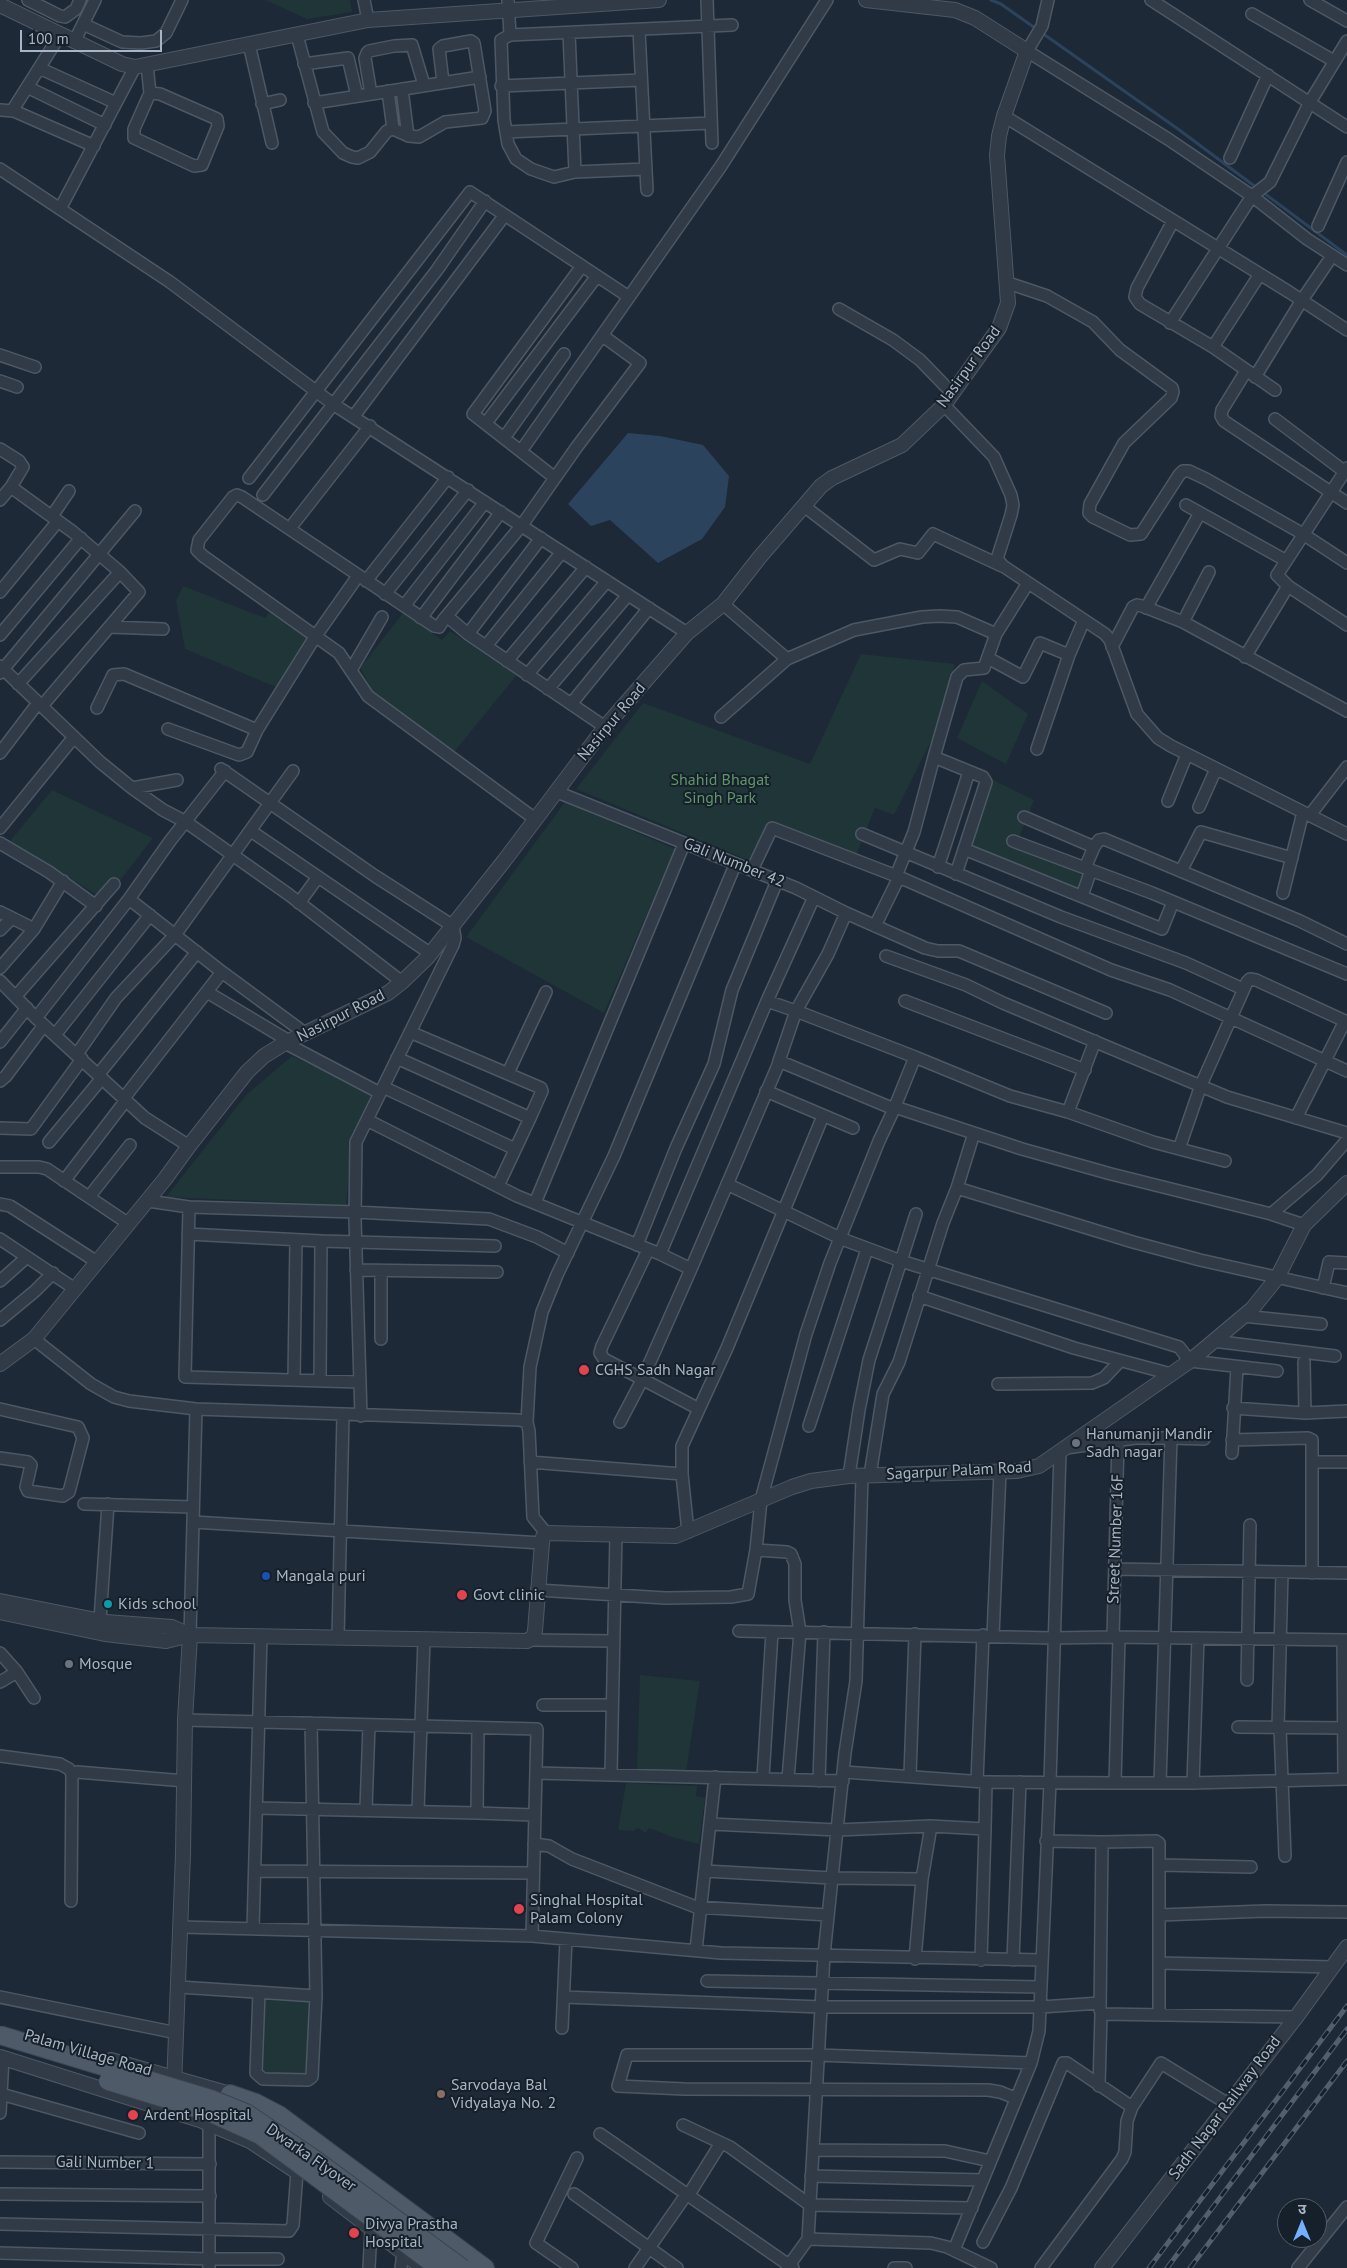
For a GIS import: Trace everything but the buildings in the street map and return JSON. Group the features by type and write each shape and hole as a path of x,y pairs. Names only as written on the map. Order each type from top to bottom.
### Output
{"main road":[{"name":"Dwarka Flyover","path":"0,2035 211,2099 246,2113 314,2159 462,2268"},
{"name":"Dwarka Flyover","path":"1,2054 209,2112 260,2135 439,2268"},
{"path":"230,2094 256,2103 279,2115 485,2268"}],"street":[{"path":"28,0 65,17 76,8 80,0"},
{"path":"74,42 95,0"},
{"path":"83,24 122,42 142,43 156,40 166,33 182,0"},
{"path":"364,0 368,20"},
{"path":"2,4 74,42 122,64 141,66 368,20 470,12 509,6 659,0"},
{"path":"707,0 712,143"},
{"path":"521,451 721,166 827,0"},
{"path":"866,0 955,10 975,18 1030,47 1254,193 1332,256 1347,265"},
{"name":"Nasirpur Road","path":"0,1364 34,1339 148,1201 248,1072 264,1056 287,1042 388,992 402,982 430,954 557,792 605,727 687,634 723,604 821,486 832,478 902,445 944,405 999,328 1008,303 997,155 999,136 1004,116 1030,47 1042,26 1048,0"},
{"path":"1151,0 1346,124"},
{"path":"1310,0 1347,21"},
{"path":"509,6 510,35"},
{"path":"1252,14 1334,61"},
{"path":"646,170 575,172 554,177 531,169 516,159 506,132 501,86 501,40 510,35 732,25"},
{"path":"639,30 647,190"},
{"path":"569,33 575,172"},
{"path":"60,35 26,88 6,110 94,146"},
{"path":"296,35 323,132 343,153 352,157 358,158 370,152 387,131 393,129 408,136 423,136 445,122 482,118 484,111 474,43 471,41 443,46 439,49 443,82"},
{"path":"1170,323 1254,193 1267,185 1310,102 1347,41"},
{"path":"248,44 272,143"},
{"path":"371,94 365,58 367,53 394,46 412,45 424,85"},
{"path":"304,64 348,58 357,96"},
{"path":"141,66 150,94 134,129 134,138 194,166 202,165 218,126 216,119 160,94 150,94"},
{"path":"60,209 116,103 141,66"},
{"path":"39,68 116,103"},
{"path":"1230,158 1268,75"},
{"path":"314,103 480,77"},
{"path":"501,86 641,80"},
{"path":"26,88 105,126"},
{"path":"402,89 408,136"},
{"path":"388,91 393,129"},
{"path":"262,104 280,100"},
{"path":"1004,116 1302,300 1347,330"},
{"path":"506,132 711,123"},
{"path":"1318,226 1347,162"},
{"path":"0,169 170,282 333,404 370,426 687,634"},
{"path":"249,478 317,392 468,192 473,192 504,216 629,297"},
{"path":"263,495 436,270 485,201"},
{"path":"354,416 504,216"},
{"path":"1173,221 1137,288 1135,297 1140,304 1213,347 1274,390"},
{"path":"1332,256 1251,374 1222,410 1221,416 1224,420 1347,502"},
{"path":"555,478 473,414 582,266"},
{"path":"1213,347 1260,274"},
{"path":"486,423 597,276"},
{"path":"1008,283 1047,296 1093,322 1120,350 1172,388 1171,398 1124,443 1090,504 1089,513 1093,517 1130,535 1141,534 1179,475 1189,471 1303,534 1347,563"},
{"path":"839,309 893,340 920,360 952,393"},
{"path":"535,819 380,706 368,696 339,653 197,550 200,540 233,497 237,495 437,627 522,525 640,363 603,336"},
{"path":"504,438 564,354"},
{"path":"0,355 35,367"},
{"path":"0,381 17,387"},
{"path":"944,405 994,457 1011,495 1013,506 1011,515 997,554 997,559 1003,566"},
{"path":"1275,419 1346,470 1285,560 1277,575 1288,586 1347,625"},
{"path":"294,524 370,426"},
{"path":"0,449 23,466 11,487 0,500"},
{"path":"168,729 239,755 247,752 257,730 315,637 362,578 448,477"},
{"path":"0,753 40,704 139,592 120,572 81,538 11,487"},
{"path":"385,594 468,490"},
{"path":"0,592 55,519 69,491"},
{"path":"404,606 486,502"},
{"path":"1186,505 1285,560"},
{"path":"804,506 874,560 900,549 918,553 933,534 1003,566 1104,634 1112,647 1137,714 1158,738 1347,834"},
{"path":"136,511 1,669 100,762 132,788 163,810 186,822 300,903 402,982"},
{"path":"421,618 501,512"},
{"path":"1146,608 1200,513"},
{"path":"0,635 81,538"},
{"path":"468,634 541,538"},
{"path":"486,646 562,552"},
{"path":"507,661 586,567"},
{"path":"18,684 120,572"},
{"path":"1183,622 1209,572"},
{"path":"527,675 607,581"},
{"path":"875,926 898,877 914,832 957,677 964,670 981,670 988,658 996,634 1028,583"},
{"path":"1245,657 1288,586"},
{"path":"548,689 628,595"},
{"path":"723,604 787,659"},
{"path":"1112,647 1133,607 1136,605 1183,622 1347,711"},
{"path":"571,704 649,608"},
{"path":"351,670 382,617"},
{"path":"721,717 787,659 854,630 922,617 957,617 996,634"},
{"path":"445,618 449,618 468,634 605,727"},
{"path":"1037,748 1069,655 1084,620"},
{"path":"110,627 163,629"},
{"path":"988,658 1023,676 1040,643 1069,655"},
{"path":"97,708 113,675 124,674 257,730"},
{"path":"0,828 74,737"},
{"path":"1168,801 1187,754"},
{"path":"934,757 986,779 956,874"},
{"path":"1283,893 1292,858 1307,814 1347,767"},
{"path":"1199,807 1216,768"},
{"path":"0,1081 6,1076 40,1021 223,770 453,926 455,938 452,945 356,1142 355,1243 361,1416"},
{"path":"0,1128 31,1129 80,1057 116,998 174,934 233,856 293,771"},
{"path":"938,867 970,772"},
{"path":"132,788 177,780"},
{"name":"Gali Number 42","path":"557,792 752,870 932,950 959,951 1106,1013"},
{"path":"1024,817 1094,847"},
{"path":"752,870 772,828 898,877 1111,970 1170,990 1347,1070"},
{"path":"250,831 430,954"},
{"path":"1181,871 1201,832 1292,858"},
{"path":"862,834 1061,917 1186,963 1242,989"},
{"path":"1082,896 1094,847 1099,840 1104,839 1300,921 1347,944"},
{"path":"1013,841 1173,902 1347,974"},
{"path":"0,843 63,881 96,906"},
{"path":"535,1203 684,844"},
{"path":"964,849 1162,929 1173,902"},
{"path":"548,1536 537,1524 534,1517 526,1422 530,1367 542,1312 614,1156 735,864"},
{"path":"300,903 318,877"},
{"path":"0,968 34,928 63,881"},
{"path":"699,1408 604,1359 601,1356 600,1349 643,1247 676,1148 714,1064 732,990 777,881"},
{"path":"16,996 114,884"},
{"path":"660,1254 767,1001 814,897"},
{"path":"130,899 222,972 306,1034"},
{"path":"0,912 34,928"},
{"path":"620,1422 642,1380 691,1269 779,1061 796,1011 828,954 846,913"},
{"path":"56,1035 150,915"},
{"path":"0,930 12,918"},
{"path":"49,1142 196,952"},
{"path":"886,956 966,985 1227,1097 1347,1133"},
{"path":"64,1181 222,972"},
{"path":"1179,1149 1201,1085 1242,989 1250,979 1256,980 1346,1022 1296,1118"},
{"path":"0,981 40,1021 145,1118 189,1146"},
{"path":"207,992 287,1042 381,1090 515,1149"},
{"path":"508,1073 546,992"},
{"path":"767,1001 1010,1096 1068,1112 1153,1142 1226,1161"},
{"path":"905,1001 1085,1070"},
{"path":"0,1042 27,1008"},
{"path":"410,1032 542,1089 498,1186"},
{"path":"1068,1112 1095,1041"},
{"path":"397,1058 530,1118"},
{"path":"537,1590 666,1598 748,1594 756,1550 761,1500 818,1292 915,1058"},
{"path":"779,1061 895,1108 974,1133 1110,1174 1271,1214 1304,1225"},
{"path":"766,1091 854,1128"},
{"path":"688,1532 682,1474 682,1446 727,1348 823,1116"},
{"path":"367,1120 498,1186 660,1254 691,1269"},
{"path":"860,1476 883,1394 899,1362 943,1222 957,1188 974,1133"},
{"path":"1271,1214 1317,1175 1347,1140"},
{"path":"89,1197 130,1145"},
{"path":"0,1167 43,1168 129,1224"},
{"name":"Sagarpur Palam Road","path":"548,1536 616,1534 676,1536 801,1484 860,1476 1017,1471 1040,1466 1190,1361 1252,1309 1277,1278 1304,1225 1347,1183"},
{"path":"727,1184 783,1212 866,1249 901,1262 1179,1347 1190,1361 1277,1372"},
{"path":"957,1188 1133,1242 1347,1294"},
{"path":"148,1201 189,1207 355,1212 489,1219 537,1237 568,1253"},
{"path":"0,1204 10,1206 97,1262"},
{"path":"189,1207 185,1378 360,1382"},
{"path":"600,2134 790,2267 808,2239 824,1955 843,1777 856,1680 860,1476 859,1410 869,1360 916,1214"},
{"path":"188,1234 355,1243 494,1246"},
{"path":"0,1239 76,1289"},
{"path":"294,1379 296,1240"},
{"path":"320,1380 321,1241"},
{"path":"809,1426 866,1249"},
{"path":"0,1281 27,1257"},
{"path":"1323,1288 1329,1262 1347,1263"},
{"path":"356,1270 497,1272"},
{"path":"381,1271 381,1339"},
{"path":"0,1320 35,1291 53,1273"},
{"path":"919,1296 1074,1348 1171,1374"},
{"path":"1243,1316 1321,1324"},
{"path":"34,1339 91,1384 114,1397 129,1401 196,1409 519,1420 526,1422"},
{"path":"1213,1341 1336,1356"},
{"path":"998,1384 1092,1383 1104,1378 1120,1361"},
{"path":"1304,1362 1305,1413"},
{"path":"1232,1453 1233,1408 1237,1367"},
{"path":"1233,1408 1305,1413 1347,1412"},
{"path":"0,1409 78,1427 83,1438 69,1492 63,1496 28,1491 26,1488 31,1465 28,1462 0,1458"},
{"path":"170,2110 175,2078 179,1987 185,1720 190,1635 196,1409"},
{"path":"338,1638 343,1415"},
{"path":"954,2250 1038,2041 1041,2008 1046,1840 1050,1782 1053,1638 1062,1450 1146,1437 1204,1439"},
{"path":"1160,1783 1171,1438"},
{"path":"1232,1440 1311,1438 1312,1573"},
{"name":"Street Number 16F","path":"1115,1782 1116,1637 1114,1569 1118,1441"},
{"path":"530,1462 682,1474"},
{"path":"1312,1462 1347,1462"},
{"path":"981,1960 985,1829 982,1781 988,1636 1000,1471"},
{"path":"84,1504 193,1507"},
{"path":"100,1620 108,1504"},
{"path":"193,1522 340,1532 548,1536"},
{"path":"1247,1680 1250,1525"},
{"path":"611,1774 616,1534"},
{"path":"530,1640 535,1631 537,1590 548,1536"},
{"path":"756,1550 781,1550 791,1554 795,1564 795,1600 800,1632 788,1779"},
{"path":"1114,1569 1347,1573"},
{"path":"1282,1572 1279,1728 1285,1856"},
{"path":"0,1601 100,1620 172,1627 190,1635"},
{"path":"0,1612 105,1634 166,1640 190,1635 516,1642 530,1640 613,1641"},
{"path":"536,1773 715,1776 819,1781 843,1777 910,1776 982,1781 1160,1783 1345,1779 1345,1640 1053,1638 739,1631"},
{"path":"763,1778 772,1632"},
{"path":"819,1781 824,1632"},
{"path":"910,1776 915,1634"},
{"path":"253,1929 261,1636"},
{"path":"1193,1783 1198,1638"},
{"path":"418,1810 424,1640"},
{"path":"0,1653 34,1698"},
{"path":"0,1682 16,1672"},
{"path":"543,1705 612,1706"},
{"path":"185,1720 536,1729 532,1936"},
{"path":"259,1992 256,2073 263,2079 308,2080 312,2077 316,1996 312,1723"},
{"path":"366,1809 369,1725"},
{"path":"1238,1727 1346,1728"},
{"path":"477,1813 478,1728"},
{"path":"0,1756 60,1764 68,1767 72,1774 71,1901"},
{"path":"72,1774 77,1772 185,1781"},
{"path":"696,1950 715,1776"},
{"path":"1013,1960 1020,1782"},
{"path":"257,1808 418,1810 534,1815"},
{"path":"711,1824 837,1830 931,1826 985,1829"},
{"path":"916,1959 922,1879 931,1826"},
{"path":"1046,1840 1158,1842 1160,1864 1159,2014"},
{"path":"1099,2086 1102,1842"},
{"path":"534,1844 549,1846 572,1858 696,1907 828,1915"},
{"path":"1160,1864 1251,1868"},
{"path":"255,1871 533,1873"},
{"path":"705,1871 832,1878 922,1879"},
{"path":"1160,1915 1265,1911 1347,1912"},
{"path":"181,1927 532,1936 696,1950 916,1959 1042,1960"},
{"path":"562,2028 566,1940"},
{"name":"Sadh Nagar Railway Road","path":"1102,2268 1347,1948"},
{"path":"1160,1962 1332,1967"},
{"path":"707,1981 1041,1987"},
{"path":"179,1987 316,1996"},
{"path":"0,1997 177,2034"},
{"path":"564,1997 821,2007 1100,2009 1159,2014 1295,2017"},
{"name":"Palam Village Road","path":"0,2028 230,2094 276,2119 472,2268"},
{"path":"0,2112 2,2094 1,2054"},
{"name":"Palam Village Road","path":"1,2054 170,2110 250,2141 297,2172 423,2268"},
{"path":"1015,2098 988,2090 684,2089 618,2086 627,2055 818,2055 1030,2063"},
{"path":"983,2242 1011,2188 1060,2066 1067,2063 1132,2107"},
{"path":"1041,2268 1122,2159 1125,2152 1126,2121 1132,2107 1161,2063 1228,2104"},
{"path":"2,2094 139,2133"},
{"path":"209,2124 209,2264"},
{"path":"684,2125 721,2143 810,2205 972,2208"},
{"path":"635,2268 721,2143"},
{"path":"813,2150 945,2151 990,2162"},
{"path":"572,2268 536,2243 577,2158"},
{"name":"Gali Number 1","path":"0,2162 210,2164"},
{"path":"0,2224 290,2231 293,2225 297,2172"},
{"path":"811,2176 983,2180"},
{"path":"0,2194 210,2196"},
{"path":"574,2194 678,2268"},
{"path":"1298,2268 1347,2207"},
{"path":"369,2268 371,2229"},
{"path":"808,2239 939,2244 991,2268"},
{"path":"0,2253 209,2264 278,2259"},
{"path":"401,2268 403,2253"},
{"path":"894,2268 906,2268"}],"green space":[{"path":"265,0 350,0 352,12 307,19"},
{"path":"183,586 265,618 270,611 307,636 278,688 185,649 176,601"},
{"path":"403,613 442,640 450,631 517,675 454,752 373,692 360,668"},
{"name":"Shahid Bhagat Singh Park","path":"861,654 955,664 938,727 894,815 875,808 856,856 771,821 753,862 576,789 643,703 810,764"},
{"path":"982,681 1028,714 1006,764 957,738"},
{"path":"991,779 1034,800 1016,845 1089,871 1081,895 967,844"},
{"path":"52,790 153,838 105,900 10,841"},
{"name":"Shahid Bhagat Singh Park","path":"565,802 675,849 604,1013 466,937"},
{"path":"292,1056 374,1094 352,1141 346,1205 166,1197 247,1094"},
{"path":"640,1675 700,1681 686,1772 637,1769"},
{"path":"626,1783 697,1786 696,1796 705,1798 699,1844 672,1837 649,1828 646,1833 638,1828 634,1831 618,1830"},
{"path":"261,1995 313,1999 310,2074 259,2074"}],"water":[{"path":"628,433 660,436 703,445 729,476 725,507 702,539 658,563 610,520 591,526 568,504"}],"waterway":[{"path":"991,0 1001,4 1178,129 1347,255"}],"railway":[{"path":"1149,2268 1347,2006"},
{"path":"1167,2268 1347,2029"},
{"path":"1190,2268 1347,2061"}],"place":[{"name":"CGHS Sadh Nagar","path":"584,1370"},
{"name":"Hanumanji Mandir Sadh nagar","path":"1076,1443"},
{"name":"Mangala puri","path":"266,1576"},
{"name":"Govt clinic","path":"462,1595"},
{"name":"Kids school","path":"108,1604"},
{"name":"Mosque","path":"69,1664"},
{"name":"Singhal Hospital Palam Colony","path":"519,1909"},
{"name":"Sarvodaya Bal Vidyalaya No. 2","path":"441,2094"},
{"name":"Ardent Hospital","path":"133,2115"},
{"name":"Divya Prastha Hospital","path":"354,2233"}]}
